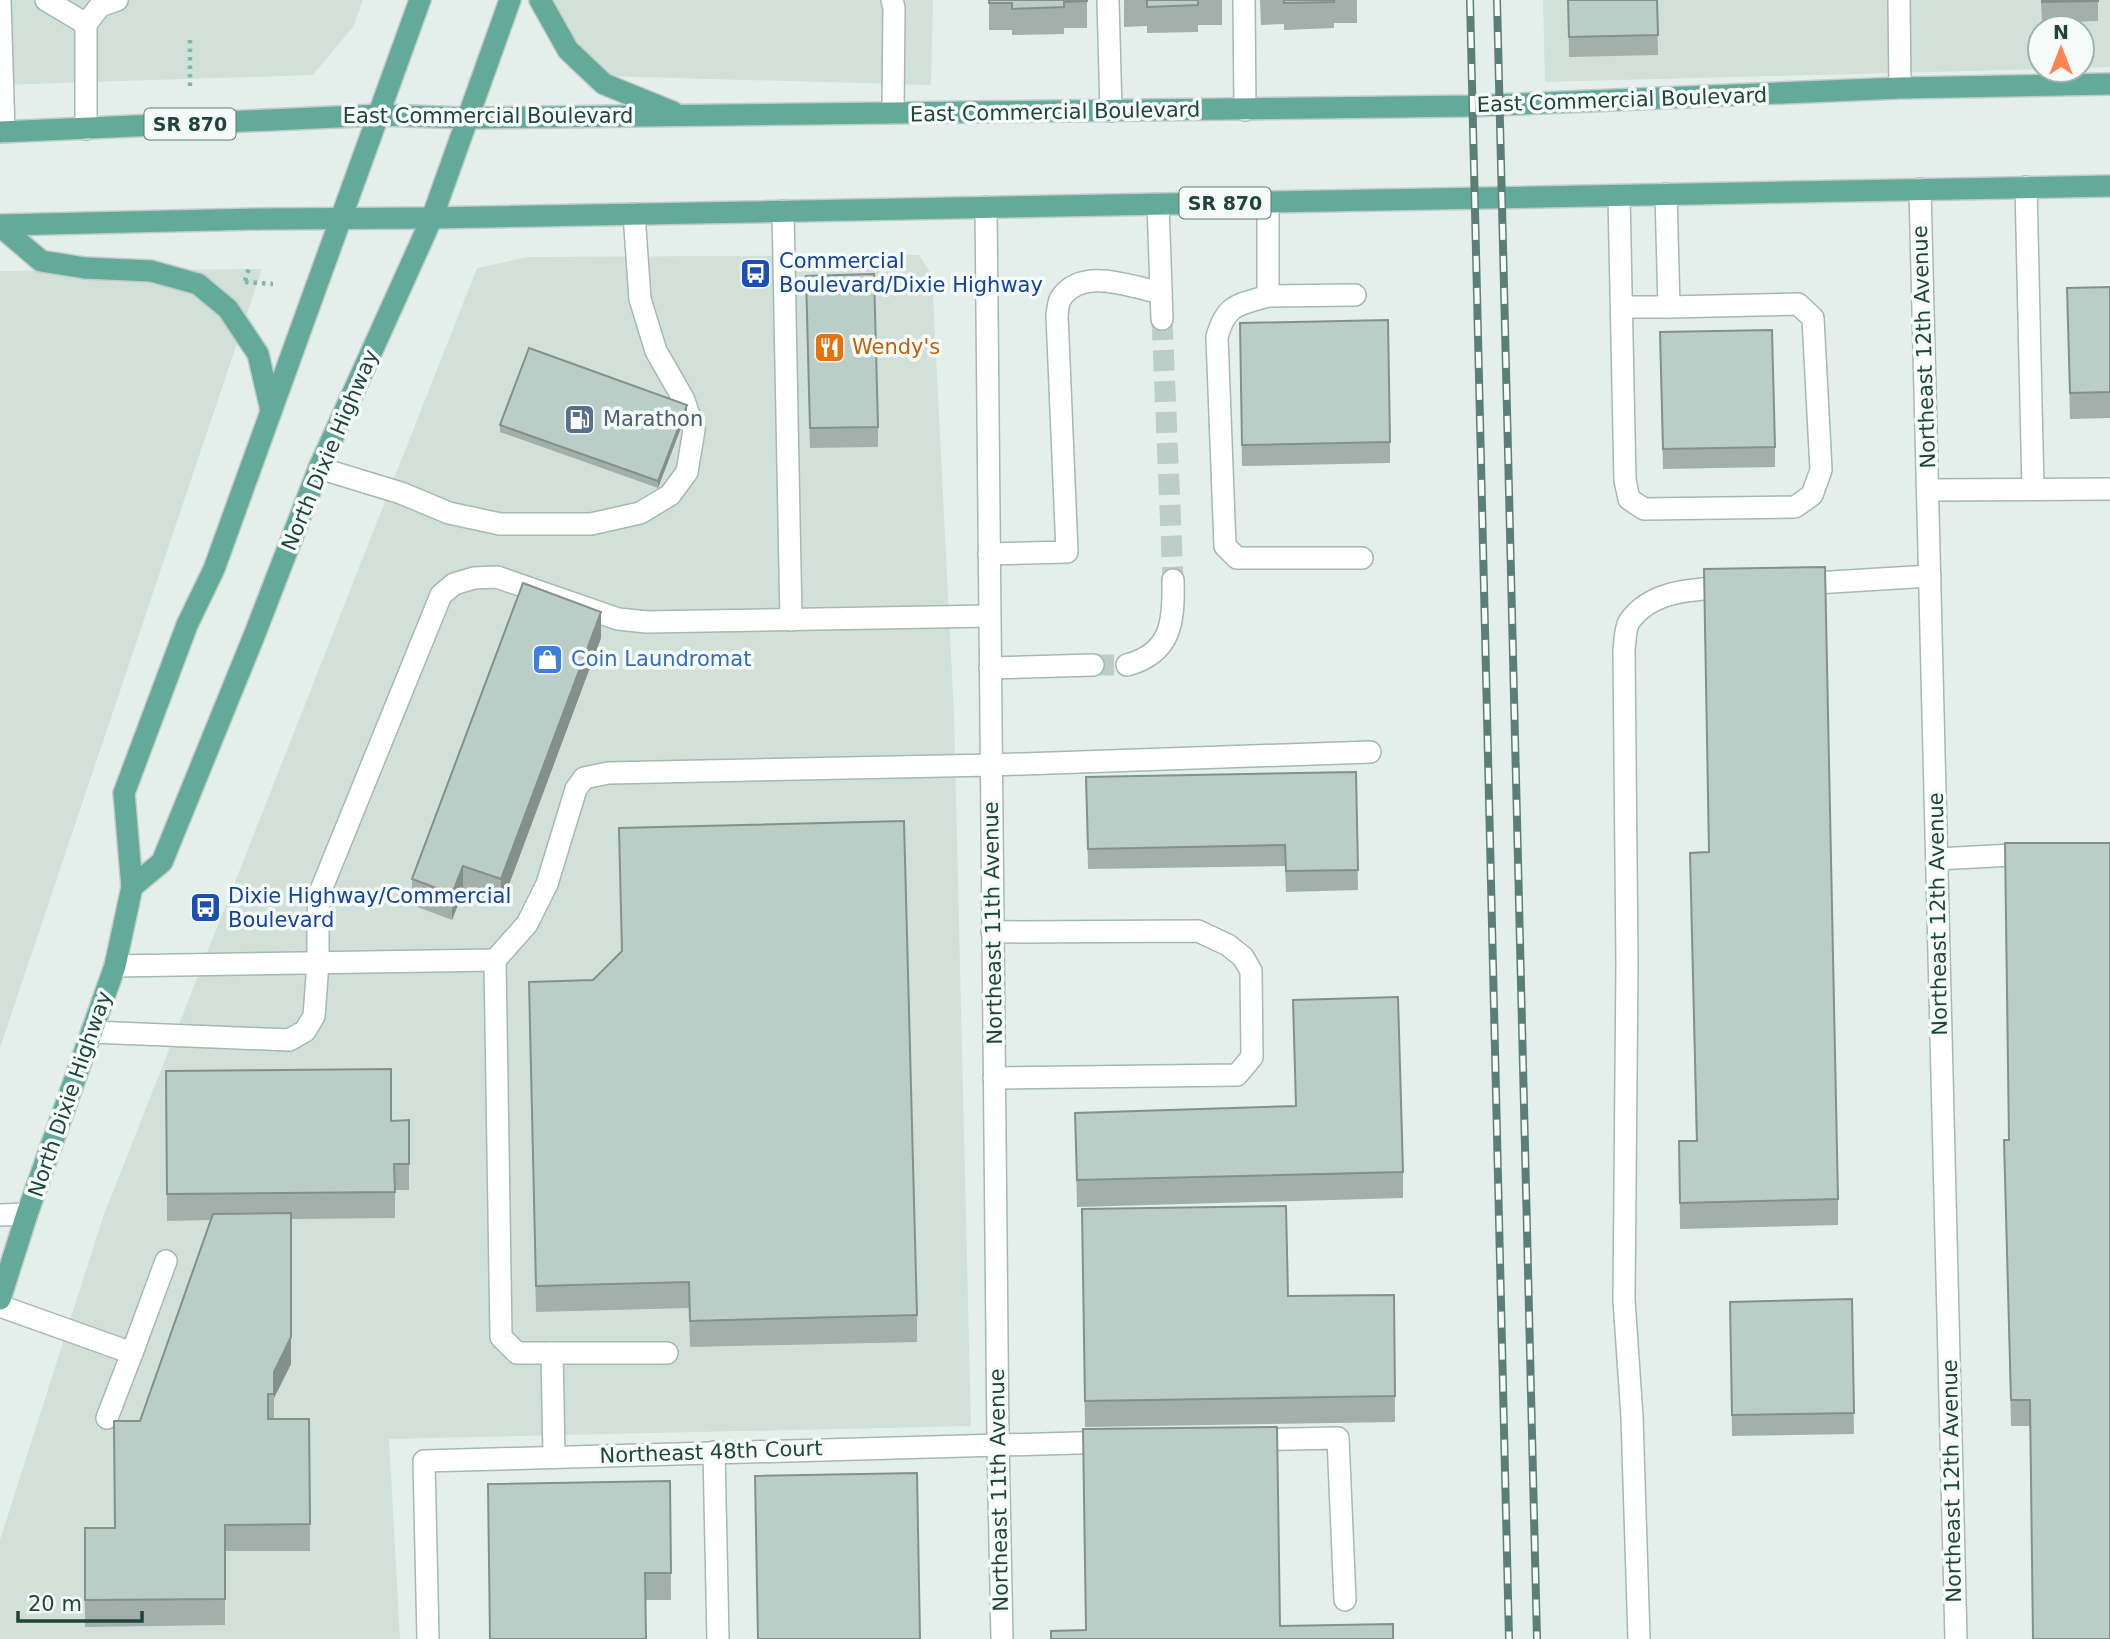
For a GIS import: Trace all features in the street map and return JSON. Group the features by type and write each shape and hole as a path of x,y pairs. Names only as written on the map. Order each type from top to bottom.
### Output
{"main road":[{"name":"North Dixie Highway","path":"0,1299 27,1214 115,966 131,887 124,793 187,625 214,569 420,0"},
{"name":"North Dixie Highway","path":"131,887 162,862 319,468 432,218 510,0"},
{"path":"540,0 568,50 604,84 681,116"},
{"name":"East Commercial Boulevard","path":"2,132 380,116 466,118 1490,106 1899,88 2110,85"},
{"name":"SR 870","path":"0,226 2110,186"},
{"path":"0,226 41,261 85,268 151,271 198,284 228,309 258,354 271,410"}],"street":[{"path":"46,0 86,24"},
{"path":"85,0 86,129"},
{"path":"86,24 100,6 117,0"},
{"path":"892,0 893,113"},
{"path":"1108,0 1111,111"},
{"path":"1244,0 1245,110"},
{"path":"1899,0 1899,88"},
{"path":"0,1 2,132"},
{"path":"2026,187 2033,489"},
{"name":"Northeast 12th Avenue","path":"1920,190 1956,1639"},
{"path":"1666,194 1669,307"},
{"path":"1619,196 1625,480 1629,499 1644,509 1795,507 1811,495 1821,470 1813,318 1798,304 1623,307"},
{"path":"1268,202 1268,296"},
{"path":"1158,204 1162,319"},
{"name":"Northeast 11th Avenue","path":"986,207 992,932 1002,1639"},
{"path":"783,211 791,620"},
{"path":"319,468 401,493 449,513 500,524 591,524 640,513 670,495 687,472 694,430 684,400 656,351 640,299 634,214"},
{"path":"989,554 1067,552 1057,315 1060,299 1075,286 1097,279 1161,293"},
{"path":"1354,295 1268,296 1238,305 1222,317 1217,337 1225,546 1237,558 1362,558"},
{"path":"1928,490 2110,489"},
{"path":"1780,585 1930,576"},
{"path":"92,1032 289,1040 305,1031 314,1016 321,890 441,595 454,584 474,578 497,577 618,618 647,622 989,616"},
{"path":"1127,665 1145,660 1169,632 1174,611 1173,580"},
{"path":"1639,1639 1632,1417 1624,1300 1627,963 1624,650 1628,623 1650,603 1685,590 1753,586"},
{"path":"990,668 1093,665"},
{"path":"667,1353 517,1353 501,1337 495,960 527,924 547,884 576,789 584,778 608,773 991,765 1370,752"},
{"path":"1937,859 2057,852"},
{"path":"992,932 1198,931 1228,945 1243,957 1251,971 1252,998 1251,1057 1237,1074 994,1078"},
{"path":"115,966 495,960"},
{"path":"0,1215 27,1214"},
{"path":"107,1418 166,1261"},
{"path":"0,1306 131,1353"},
{"path":"552,1353 554,1457"},
{"path":"1229,1440 1338,1438 1345,1600"},
{"name":"Northeast 48th Court","path":"428,1639 424,1461 1134,1442"},
{"path":"714,1452 718,1639"}],"path":[{"path":"190,40 190,89"},
{"path":"244,282 273,284"}],"shaded area":[{"path":"0,0 363,0 353,27 313,75 0,85"},
{"path":"553,0 933,0 931,85 604,76 565,42"},
{"path":"1543,0 2110,0 2110,67 2096,68 2096,14 2026,14 2026,69 1545,82"},
{"path":"919,255 932,275 954,713 971,1426 389,1439 400,1639 0,1639 0,1540 103,1217 477,268 528,257"},
{"path":"262,269 84,798 0,1048 0,271"}],"building":[{"path":"989,0 1087,1 1064,2 1064,7 1012,9 1012,3 989,3"},
{"path":"1147,0 1198,0 1198,5 1147,7"},
{"path":"1284,0 1334,0 1334,2 1284,3"},
{"path":"1568,0 1657,0 1658,35 1569,37"},
{"path":"2098,0 2098,1 2042,2"},
{"path":"874,274 878,427 810,428 806,276"},
{"path":"2110,287 2110,392 2070,393 2067,288"},
{"path":"1388,320 1390,442 1242,445 1240,323"},
{"path":"1772,330 1775,447 1663,449 1660,332"},
{"path":"529,348 687,405 658,481 500,425"},
{"path":"1825,567 1838,1199 1680,1203 1679,1141 1697,1141 1690,853 1709,852 1704,569"},
{"path":"523,583 601,612 501,879 463,866 452,894 412,879"},
{"path":"1356,772 1358,870 1286,871 1285,845 1088,849 1086,777"},
{"path":"904,821 917,1315 690,1321 689,1282 536,1286 529,982 593,980 622,951 619,828"},
{"path":"2005,843 2110,843 2110,1639 2033,1639 2030,1400 2011,1400 2004,1140 2009,1140"},
{"path":"1398,997 1403,1172 1077,1180 1075,1113 1296,1106 1293,1000"},
{"path":"391,1069 391,1121 409,1120 409,1164 394,1164 395,1192 167,1194 166,1071"},
{"path":"1286,1206 1288,1296 1394,1295 1395,1396 1085,1401 1082,1209"},
{"path":"291,1213 291,1337 274,1372 274,1394 268,1394 268,1419 309,1419 310,1524 225,1525 225,1599 85,1600 85,1528 115,1528 114,1421 140,1421 213,1214"},
{"path":"1852,1299 1854,1413 1732,1415 1730,1302"},
{"path":"1277,1427 1280,1626 1393,1624 1393,1639 1051,1639 1051,1631 1086,1630 1083,1429"},
{"path":"917,1473 920,1639 758,1639 755,1476"},
{"path":"670,1481 671,1573 645,1573 646,1639 490,1639 488,1484"}],"tunnel":[{"path":"1162,319 1173,580"},
{"path":"1093,665 1127,665"}],"railway":[{"path":"1470,0 1509,1639"},
{"path":"1497,0 1537,1639"}],"place":[{"name":"Commercial Boulevard/Dixie Highway","path":"756,273"},
{"name":"Wendy's","path":"829,347"},
{"name":"Marathon","path":"580,419"},
{"name":"Coin Laundromat","path":"548,659"},
{"name":"Dixie Highway/Commercial Boulevard","path":"205,908"}]}
